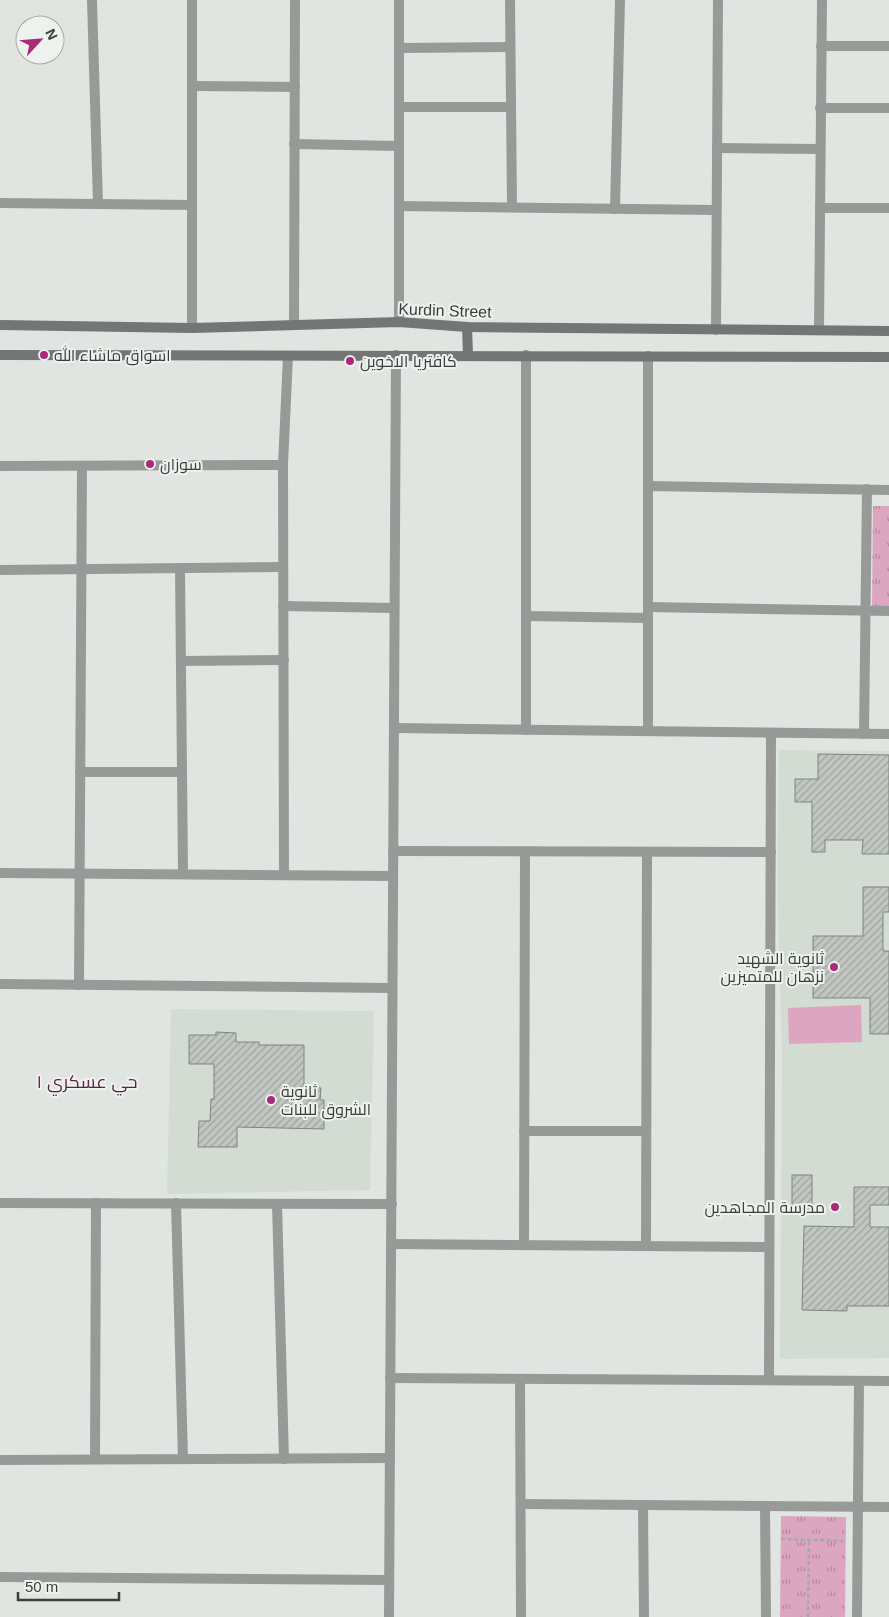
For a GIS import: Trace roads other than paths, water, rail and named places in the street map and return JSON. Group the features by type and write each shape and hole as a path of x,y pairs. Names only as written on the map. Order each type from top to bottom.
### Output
{"main road":[{"name":"Kurdin Street","path":"0,325 192,328 399,322 467,327 889,331"},
{"path":"467,327 468,355"},
{"path":"0,355 889,357"}],"street":[{"path":"92,0 98,204"},
{"path":"192,0 192,328"},
{"path":"294,324 295,0"},
{"path":"398,0 399,322"},
{"path":"510,0 512,208"},
{"path":"616,209 620,0"},
{"path":"716,330 718,0"},
{"path":"819,330 822,0"},
{"path":"821,46 889,46"},
{"path":"399,48 510,47"},
{"path":"192,86 295,87"},
{"path":"399,107 511,107"},
{"path":"820,108 889,108"},
{"path":"294,144 398,146"},
{"path":"717,148 820,150"},
{"path":"0,203 192,205"},
{"path":"399,206 716,210"},
{"path":"820,208 889,208"},
{"path":"389,1617 396,355"},
{"path":"526,355 526,730"},
{"path":"284,875 283,465 288,356"},
{"path":"648,356 648,732"},
{"path":"0,466 283,465"},
{"path":"79,985 82,466"},
{"path":"648,486 889,490"},
{"path":"864,734 867,489"},
{"path":"180,568 183,874"},
{"path":"0,570 283,568"},
{"path":"284,606 394,608"},
{"path":"526,616 648,612 889,610"},
{"path":"181,661 284,660"},
{"path":"394,728 889,734"},
{"path":"769,1380 771,733"},
{"path":"80,772 182,772"},
{"path":"393,852 771,852"},
{"path":"524,1245 525,852"},
{"path":"646,1246 647,852"},
{"path":"0,873 393,876"},
{"path":"0,984 392,988"},
{"path":"524,1130 646,1131"},
{"path":"0,1203 392,1204"},
{"path":"95,1460 96,1203"},
{"path":"176,1203 182,1459"},
{"path":"277,1204 284,1458"},
{"path":"392,1244 768,1247"},
{"path":"390,1378 889,1381"},
{"path":"520,1379 521,1617"},
{"path":"857,1617 859,1381"},
{"path":"0,1460 390,1458"},
{"path":"521,1504 889,1507"},
{"path":"643,1505 644,1617"},
{"path":"765,1506 766,1617"},
{"path":"0,1577 389,1580"}],"place":[{"name":"اسواق ماشاء الله","path":"44,355"},
{"name":"كافتريا الاخوين","path":"350,361"},
{"name":"سوزان","path":"150,464"},
{"name":"ثانوية الشهيد نزهان للمتميزين","path":"834,967"},
{"name":"ثانوية الشروق للبنات","path":"271,1100"},
{"name":"مدرسة المجاهدين","path":"835,1207"}],"district":[{"name":"حي عسكري ١","path":"87,1082"}]}
